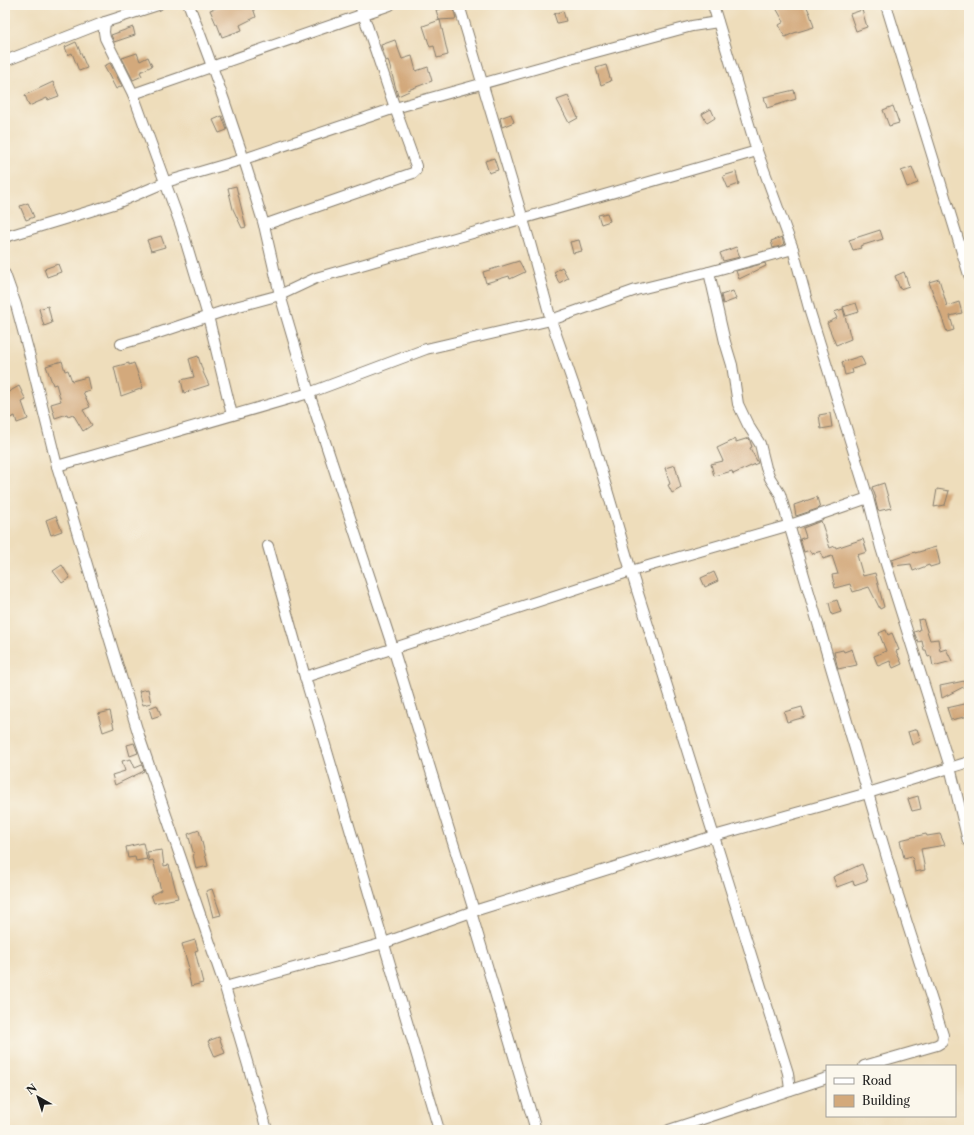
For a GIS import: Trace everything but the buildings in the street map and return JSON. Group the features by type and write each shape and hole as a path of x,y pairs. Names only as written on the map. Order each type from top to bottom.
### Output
{"street":[{"path":"5,61 105,22 158,5"},
{"path":"189,5 213,66 244,159 264,225 280,295 309,393 393,648 536,1130"},
{"path":"133,94 213,66 361,10 390,5"},
{"path":"460,5 551,320 589,429 631,571 788,1073 790,1090"},
{"path":"713,5 757,151 793,249 810,312 868,498 881,548 950,767 968,841"},
{"path":"886,5 969,275"},
{"path":"264,225 413,173 416,170 416,166 361,10"},
{"path":"105,22 105,38 133,94 166,182 208,316 232,416"},
{"path":"5,237 116,203 166,182 244,159 395,108 570,58 692,26 718,22"},
{"path":"121,344 280,295 316,278 757,151"},
{"path":"57,466 309,393 426,349 551,320 636,290 793,249"},
{"path":"709,272 725,342 732,365 738,404 748,425 760,444 766,468 770,478 780,494 898,895 943,1035 942,1042 937,1045 867,1065"},
{"path":"5,274 16,305 57,466 140,739 225,986 267,1130"},
{"path":"305,677 631,571 790,525 868,498"},
{"path":"268,546 305,677 439,1130"},
{"path":"225,986 384,943 472,912 714,836 868,793 969,762"},
{"path":"669,1130 826,1078"}]}
